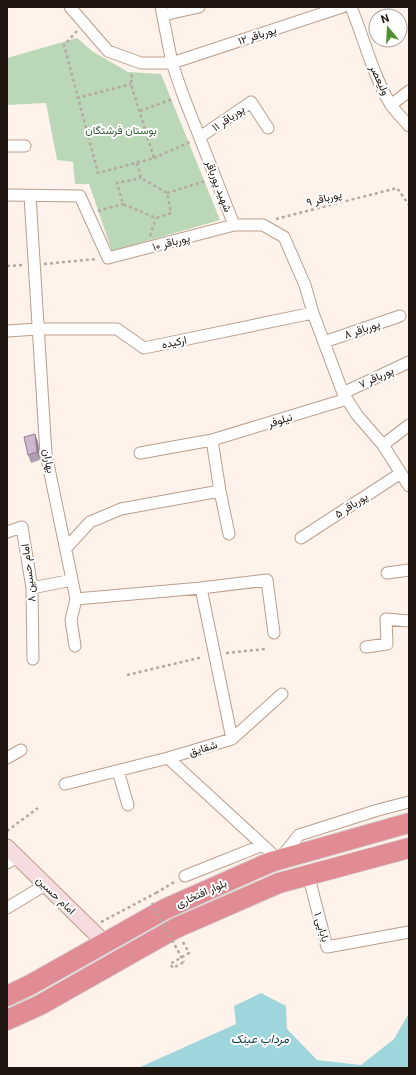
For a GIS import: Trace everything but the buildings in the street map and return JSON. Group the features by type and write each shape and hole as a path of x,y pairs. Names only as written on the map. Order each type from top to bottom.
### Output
{"highway":[{"name":"بلوار افتخاری","path":"7,996 30,985 165,909 279,860 409,823"},
{"name":"بلوار افتخاری","path":"7,1020 40,1005 176,928 279,883 409,848"}],"street":[{"path":"70,7 108,51 141,64 172,63"},
{"path":"162,11 199,7"},
{"name":"پورباقر ۱۲","path":"172,63 342,7"},
{"name":"ولیعصر","path":"350,7 361,30 373,66 391,105 409,126"},
{"name":"شهید پورباقر","path":"162,11 172,63 234,225 263,225 284,237 305,284 313,313 345,396 357,415 383,444 409,485"},
{"path":"391,105 409,91"},
{"name":"پورباقر ۱۱","path":"200,137 251,102 268,128"},
{"path":"7,146 25,146"},
{"path":"7,196 80,196 108,258"},
{"name":"بهاران","path":"30,196 46,454 76,599"},
{"name":"پورباقر ۱۰","path":"108,258 234,225"},
{"name":"ارکیده","path":"38,329 117,329 144,348 313,313"},
{"name":"پورباقر ۸","path":"324,342 400,316"},
{"path":"7,331 38,329"},
{"name":"پورباقر ۷","path":"345,396 409,362"},
{"name":"نیلوفر","path":"140,453 212,440 345,396"},
{"path":"383,444 409,425"},
{"path":"212,440 220,491 229,534"},
{"name":"پورباقر ۵","path":"301,538 401,473"},
{"path":"66,548 90,522 121,510 220,491"},
{"name":"امام حسین ۸","path":"7,532 22,527 32,588 33,659"},
{"path":"386,573 409,570"},
{"path":"32,588 72,580"},
{"path":"75,646 71,620 76,599 201,588 267,580 274,633"},
{"name":"شقایق","path":"168,758 232,739 201,588"},
{"path":"366,647 387,644 386,619 409,621"},
{"path":"232,739 282,694"},
{"path":"7,758 21,750"},
{"path":"65,784 168,758"},
{"name":"شقایق","path":"168,758 279,860"},
{"path":"118,771 128,805"},
{"path":"279,860 299,835 378,810 409,802"},
{"path":"185,876 263,845"},
{"name":"امام حسین","path":"10,855 45,885 105,943"},
{"name":"بابایی ۱","path":"308,874 327,947 409,932"},
{"path":"7,908 45,885"}],"path":[{"path":"84,24 64,45 98,173 154,158 200,137"},
{"path":"132,60 131,84 154,158"},
{"path":"78,98 131,84"},
{"path":"140,111 183,95"},
{"path":"137,163 141,178"},
{"path":"123,204 116,183 141,178 167,193 216,178"},
{"name":"پورباقر ۹","path":"273,219 396,188 409,205"},
{"path":"88,214 123,204 156,218 171,213 167,193"},
{"path":"146,248 156,218"},
{"path":"7,266 108,258"},
{"path":"127,675 214,654 265,649"},
{"path":"7,831 38,808"},
{"path":"90,928 185,876"},
{"path":"156,893 159,898"},
{"path":"152,903 184,962 173,968 170,964 189,953"}],"green space":[{"name":"بوستان فرشتگان","path":"77,38 92,51 128,72 161,74 220,220 112,251 89,184 75,184 73,162 57,160 46,103 7,105 7,58"}],"water":[{"name":"مرداب عینک","path":"261,993 286,1006 287,1029 317,1060 361,1065 394,1039 409,1013 409,1068 138,1068 236,1024 234,1006"}]}
